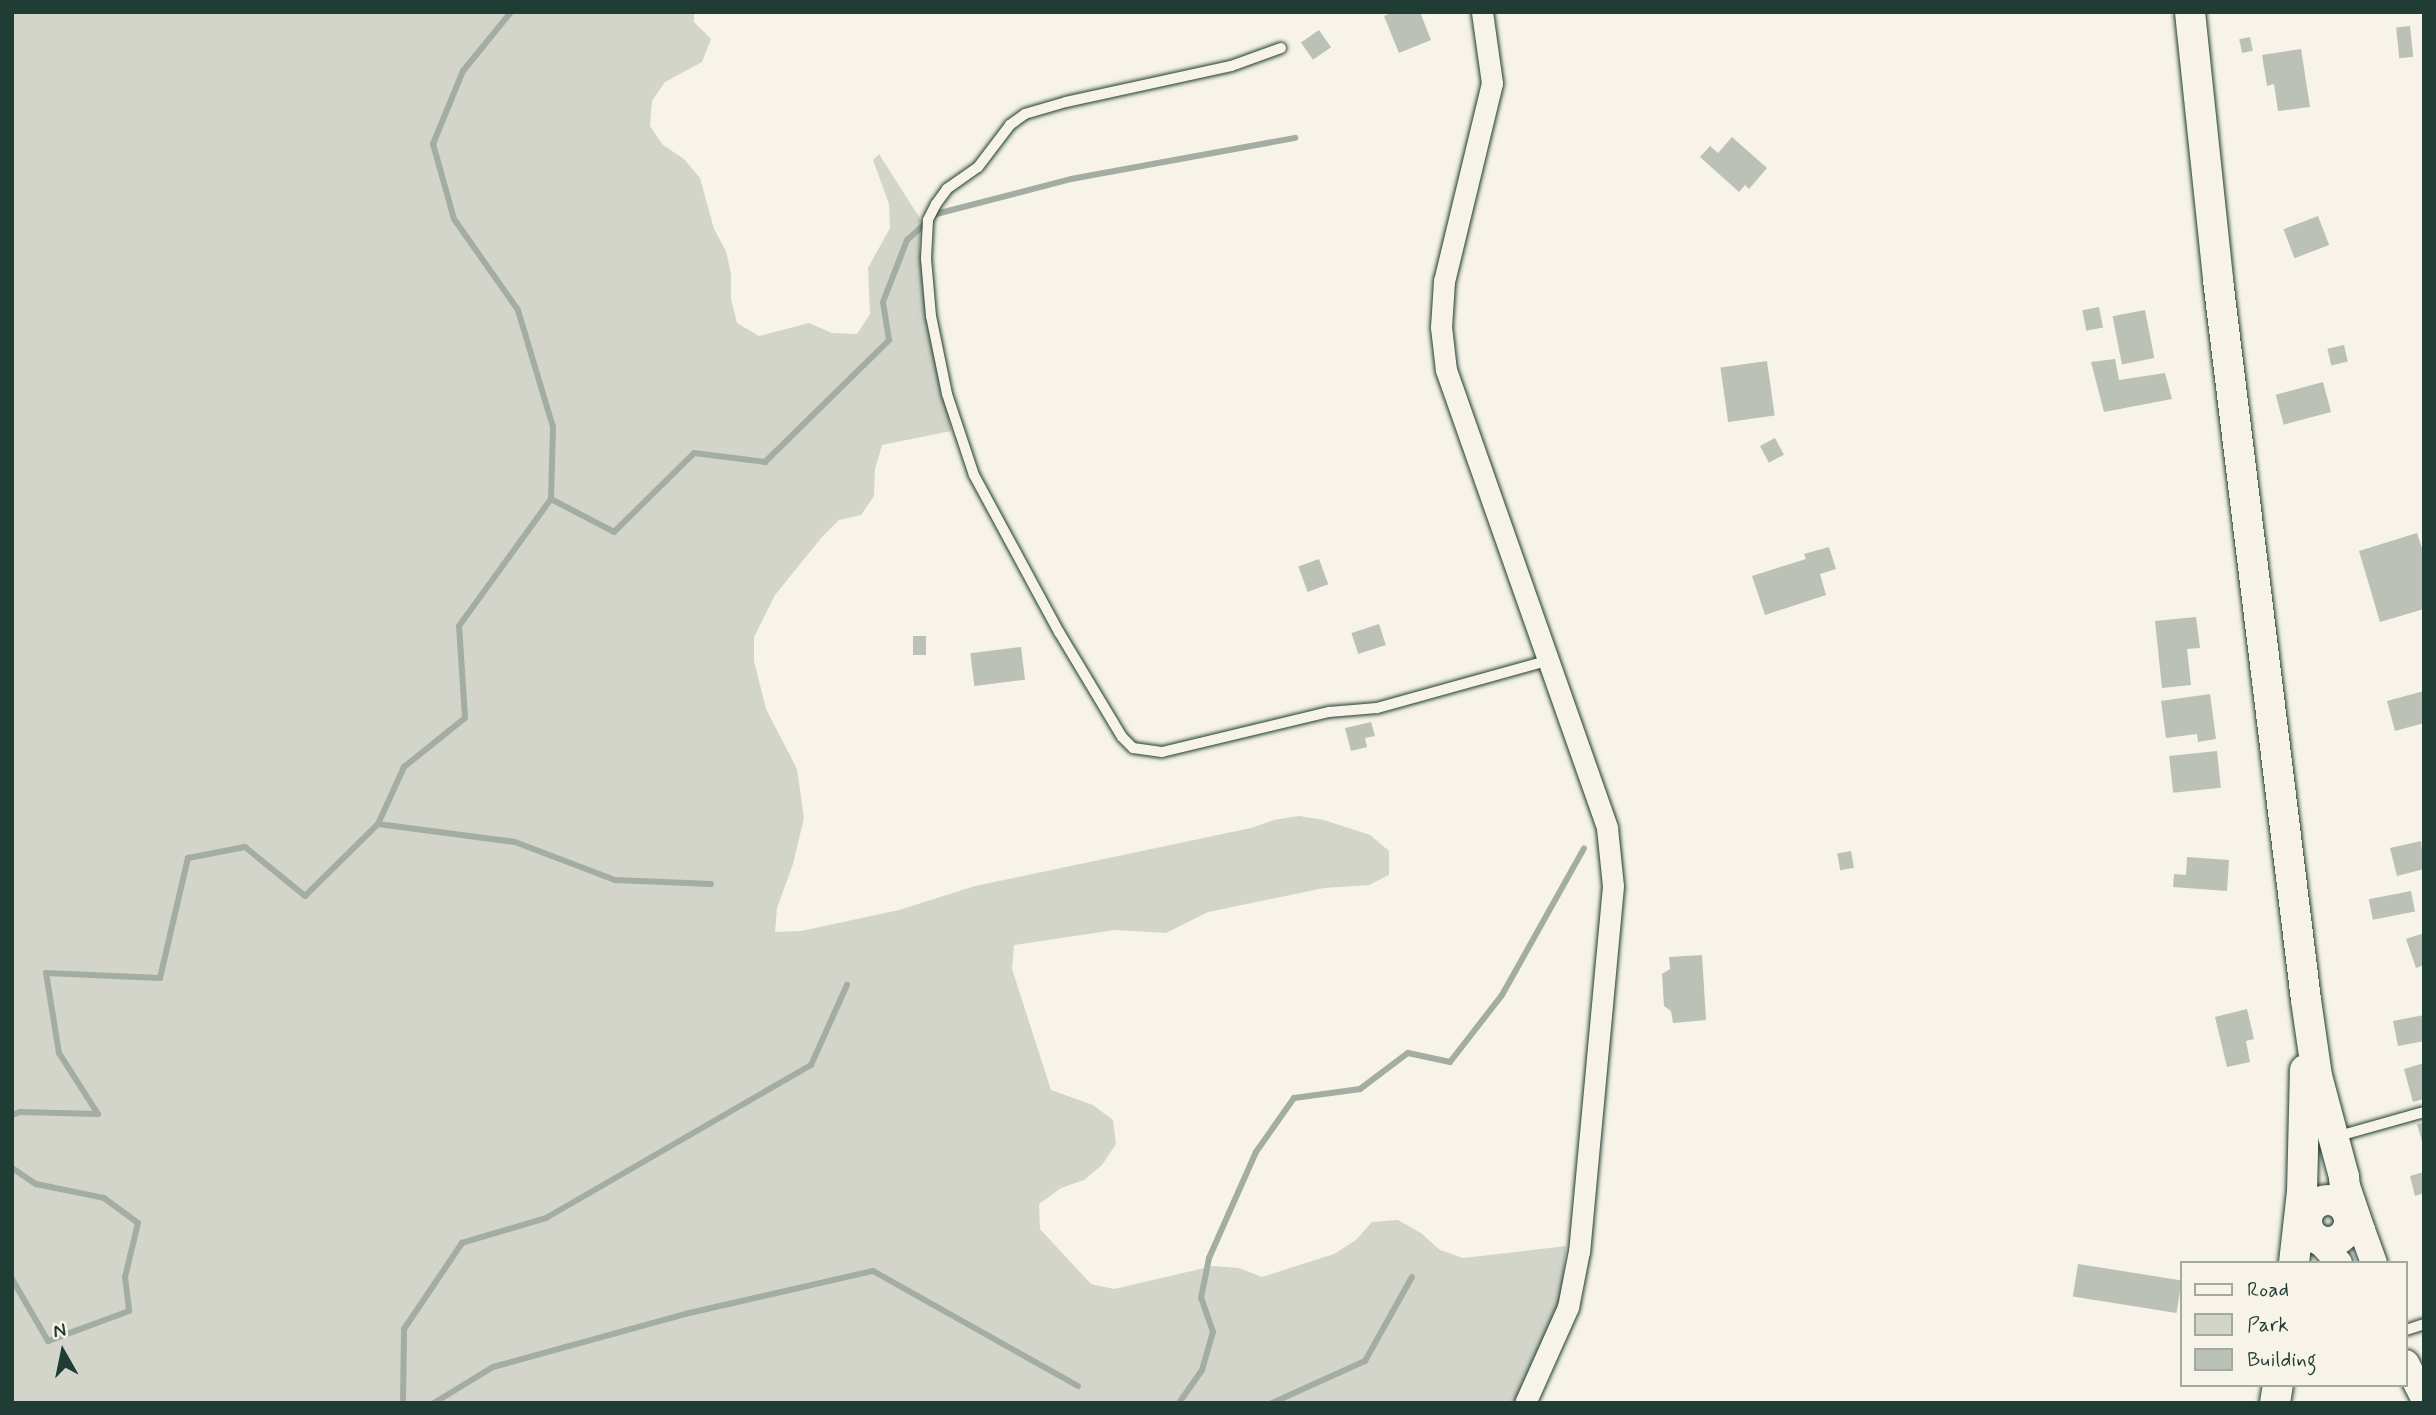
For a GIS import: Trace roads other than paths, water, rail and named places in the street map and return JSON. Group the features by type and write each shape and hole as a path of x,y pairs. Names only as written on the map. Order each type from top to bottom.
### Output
{"main road":[{"path":"2190,12 2218,280 2306,1000 2317,1076 2344,1177 2325,1235"},
{"path":"2306,1000 2325,1235"}],"street":[{"path":"1482,12 1492,83 1444,281 1441,327 1446,370 1546,661 1607,828 1613,886 1580,1251 1567,1307 1525,1403"},
{"path":"2325,1235 2370,1261"},
{"path":"2408,1367 2424,1398"}],"lane":[{"path":"1281,48 1231,66 1066,102 1025,114 1010,125 978,167 947,189 936,204 928,220 926,259 931,316 947,394 974,475 1059,632 1122,737 1133,748 1162,752 1329,712 1377,708 1546,661"},
{"path":"2333,1138 2424,1112"}],"waterway":[{"path":"12,1115 20,1112 98,1114 59,1053 46,973 160,978 188,858 245,847 305,896 378,824 404,767 465,718 459,626 551,499 553,427 518,310 454,219 433,144 463,71 511,12"},
{"path":"551,499 614,532 694,453 765,462 889,340 883,302 907,240 936,214 1071,179 1295,138"},
{"path":"378,824 515,842 615,880 711,884"},
{"path":"1179,1403 1202,1370 1213,1332 1201,1298 1209,1258 1256,1152 1294,1098 1360,1089 1408,1053 1450,1062 1502,995 1584,848"},
{"path":"403,1403 404,1329 462,1243 546,1218 811,1065 847,985"},
{"path":"12,1168 36,1184 104,1198 138,1223 125,1277 129,1311 48,1341 12,1279"},
{"path":"434,1403 493,1367 685,1314 873,1271 1078,1386"},
{"path":"1272,1403 1365,1361 1412,1277"}]}
